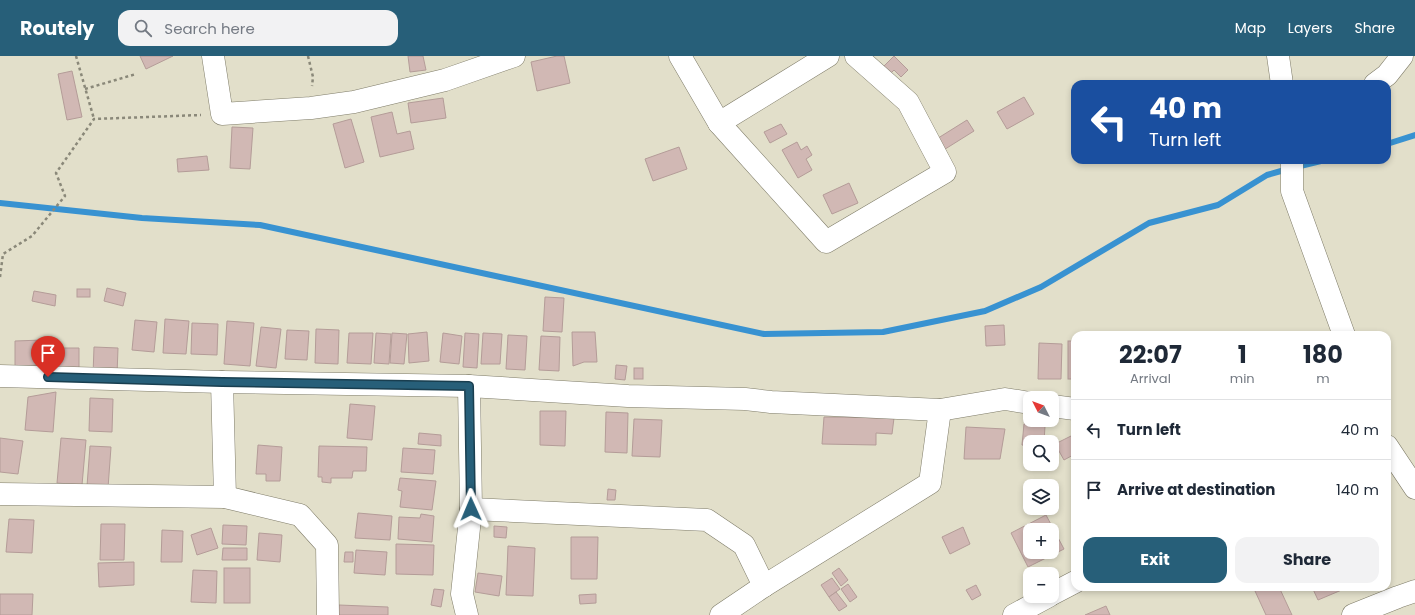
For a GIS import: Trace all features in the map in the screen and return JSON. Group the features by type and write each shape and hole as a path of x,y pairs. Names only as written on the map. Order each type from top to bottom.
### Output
{"street":[{"path":"212,56 222,114 311,108 354,102 445,80 514,56"},
{"path":"680,56 720,123 826,242 945,172 908,102 856,56"},
{"path":"720,123 828,56"},
{"path":"1278,56 1281,80"},
{"path":"1380,80 1387,75 1402,56"},
{"path":"1292,164 1292,191 1343,331"},
{"path":"0,376 222,382 469,386 628,396 745,399 771,402 940,410 1006,399 1023,401"},
{"path":"222,382 225,497"},
{"path":"466,615 462,594 471,509 469,386"},
{"path":"1059,407 1071,408"},
{"path":"721,615 764,586 930,484 940,410"},
{"path":"1391,452 1415,488"},
{"path":"0,494 225,497 300,515 327,545 328,615"},
{"path":"471,509 707,520 744,545 764,586"},
{"path":"1059,590 1071,584"},
{"path":"1354,615 1415,591"},
{"path":"1014,615 1036,603"}],"path":[{"path":"76,56 94,119"},
{"path":"308,56 313,77 311,108"},
{"path":"85,89 136,74"},
{"path":"94,119 222,114"},
{"path":"0,277 3,254 32,236 65,196 56,173 94,119"}],"building":[{"path":"140,56 173,56 146,69"},
{"path":"408,56 423,56 426,70 410,72"},
{"path":"557,56 564,56 570,83 537,91 531,62"},
{"path":"894,56 908,70 901,77 894,70 889,75 882,68"},
{"path":"72,71 82,117 67,120 58,74"},
{"path":"1024,97 1034,114 1007,129 997,112"},
{"path":"443,98 446,118 411,123 408,103"},
{"path":"392,112 397,134 410,131 414,149 380,157 371,117"},
{"path":"351,119 364,162 345,168 333,124"},
{"path":"967,120 974,131 942,151 935,140"},
{"path":"781,124 787,134 770,143 764,132"},
{"path":"232,127 253,128 250,169 230,168"},
{"path":"797,142 801,150 807,146 812,155 806,159 812,170 798,178 782,150"},
{"path":"679,147 687,169 653,181 645,159"},
{"path":"207,156 209,170 178,172 177,159"},
{"path":"849,183 858,203 832,214 823,195"},
{"path":"107,288 126,293 123,306 104,301"},
{"path":"77,289 90,289 90,297 77,297"},
{"path":"34,291 56,295 55,306 32,301"},
{"path":"545,297 564,298 562,332 543,331"},
{"path":"165,319 189,321 186,354 163,353"},
{"path":"135,320 157,322 154,352 132,350"},
{"path":"227,321 254,323 250,366 224,364"},
{"path":"192,323 218,324 217,355 191,354"},
{"path":"1004,325 1005,345 986,346 985,326"},
{"path":"261,327 281,329 276,368 256,366"},
{"path":"316,329 339,330 338,364 315,363"},
{"path":"287,330 309,331 307,360 285,359"},
{"path":"427,332 429,361 409,363 408,334"},
{"path":"572,332 595,332 597,362 584,362 573,366"},
{"path":"349,333 373,333 371,364 347,363"},
{"path":"376,333 391,334 389,364 374,363"},
{"path":"392,333 407,334 404,364 390,363"},
{"path":"443,333 462,336 459,364 440,362"},
{"path":"465,333 479,334 477,368 463,367"},
{"path":"483,333 502,334 500,364 481,364"},
{"path":"508,335 527,336 525,370 506,369"},
{"path":"541,336 560,337 559,371 539,370"},
{"path":"42,340 42,365 15,366 15,341"},
{"path":"1068,341 1071,341 1071,379 1068,379"},
{"path":"1039,343 1062,344 1061,379 1038,379"},
{"path":"94,347 118,348 117,375 93,375"},
{"path":"51,348 79,348 79,371 50,370"},
{"path":"616,365 627,366 625,380 615,379"},
{"path":"634,368 643,368 643,379 634,379"},
{"path":"56,392 53,432 25,430 28,397"},
{"path":"90,398 113,399 112,432 89,431"},
{"path":"350,404 375,406 372,440 347,438"},
{"path":"540,411 566,411 565,446 540,445"},
{"path":"606,412 628,413 627,453 605,452"},
{"path":"824,417 894,418 892,434 876,433 876,445 822,444"},
{"path":"634,419 662,420 660,457 632,456"},
{"path":"966,427 1005,429 1000,459 964,459"},
{"path":"1024,427 1045,427 1044,435 1023,435 1022,445"},
{"path":"419,433 441,435 441,446 418,444"},
{"path":"1071,436 1071,456 1064,460 1059,451 1059,442"},
{"path":"0,438 23,441 18,474 0,472"},
{"path":"61,438 86,440 82,485 57,483"},
{"path":"258,445 282,447 280,481 266,481 266,474 256,474"},
{"path":"90,446 111,447 108,488 87,486"},
{"path":"319,446 367,447 366,471 353,471 352,478 331,478 331,483 322,482 322,477 318,477"},
{"path":"403,448 435,450 433,474 401,472"},
{"path":"400,478 436,481 432,510 400,507 402,491 398,490"},
{"path":"608,489 616,490 615,500 607,500"},
{"path":"358,513 392,516 390,540 355,538"},
{"path":"421,514 434,516 432,542 398,539 399,517 420,518"},
{"path":"1046,515 1050,523 1030,523"},
{"path":"9,519 34,520 32,553 6,552"},
{"path":"101,524 125,524 124,560 100,560"},
{"path":"223,525 247,526 246,545 222,544"},
{"path":"494,526 507,527 506,538 494,537"},
{"path":"963,527 970,544 950,554 942,537"},
{"path":"1023,527 1023,557 1011,533"},
{"path":"211,528 218,548 197,555 191,535"},
{"path":"162,530 183,531 182,562 161,562"},
{"path":"259,533 282,535 280,562 257,560"},
{"path":"571,537 598,537 597,579 571,579"},
{"path":"1059,540 1064,549 1059,552"},
{"path":"396,544 434,545 433,575 396,574"},
{"path":"508,546 535,548 533,596 506,595"},
{"path":"223,548 247,548 247,560 222,560"},
{"path":"356,550 387,552 385,575 354,573"},
{"path":"345,552 353,552 353,562 344,562"},
{"path":"1024,559 1044,559 1028,567"},
{"path":"134,562 134,585 99,587 98,563"},
{"path":"224,568 250,568 250,603 224,603"},
{"path":"839,568 848,580 841,586 832,573"},
{"path":"193,570 217,571 216,603 191,602"},
{"path":"478,573 502,576 499,596 475,592"},
{"path":"832,578 840,589 829,597 821,585"},
{"path":"848,584 857,597 850,602 841,589"},
{"path":"976,585 981,595 972,600 966,590"},
{"path":"434,589 444,590 441,607 431,605"},
{"path":"1255,591 1281,591 1292,615 1266,615"},
{"path":"1314,591 1339,591 1318,600"},
{"path":"836,592 847,606 839,611 829,597"},
{"path":"0,594 33,594 32,615 0,615"},
{"path":"596,594 596,603 580,604 579,595"},
{"path":"339,605 388,607 388,615 338,615"},
{"path":"1106,606 1110,615 1085,615"}],"waterway":[{"path":"1391,143 1415,135"},
{"path":"1296,167 1308,164"},
{"path":"0,203 142,218 260,225 764,334 883,332 985,311 1041,287 1149,223 1218,205 1267,175 1288,169"}],"route":[{"path":"48,377 222,382 469,386 471,509"}]}
